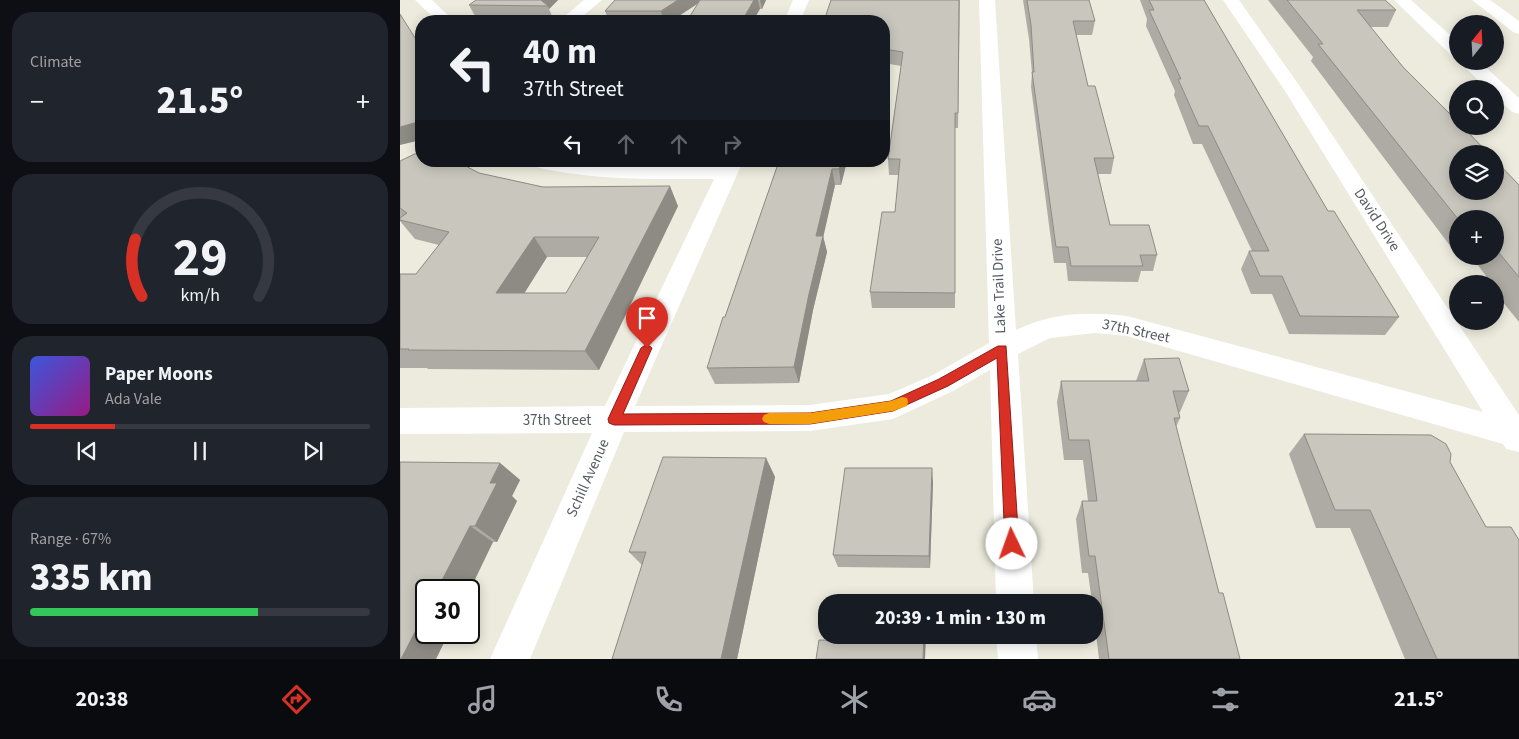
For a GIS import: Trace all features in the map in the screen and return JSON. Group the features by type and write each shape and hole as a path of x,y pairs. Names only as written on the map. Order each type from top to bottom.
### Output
{"street":[{"path":"423,0 439,15"},
{"path":"575,15 594,0"},
{"path":"795,15 801,0"},
{"name":"Lake Trail Drive","path":"987,0 1015,594"},
{"name":"David Drive","path":"1231,0 1294,91 1517,437"},
{"path":"1402,0 1449,44"},
{"path":"1480,0 1519,29"},
{"path":"1478,70 1519,108"},
{"path":"555,167 620,172 712,167"},
{"name":"Schill Avenue","path":"510,659 614,419 730,167"},
{"name":"37th Street","path":"400,421 810,418 893,406 943,383 1002,349 1045,328 1095,322 1127,326 1517,437"},
{"path":"1017,644 1018,659"}],"building":[{"path":"476,0 541,0 548,6 469,5"},
{"path":"615,0 678,0 661,11 605,11"},
{"path":"700,0 754,0 745,15 691,15"},
{"path":"831,0 959,0 958,113 955,113 955,293 870,292 882,212 895,212 900,159 890,159 890,145 903,52 890,50 890,15 826,15"},
{"path":"1027,0 1089,0 1095,21 1073,21 1088,86 1095,86 1114,158 1094,158 1110,225 1149,225 1157,255 1140,255 1143,266 1071,266 1068,247 1056,247 1032,72 1034,72 1031,25"},
{"path":"1149,0 1204,0 1328,211 1334,211 1399,317 1300,316 1282,276 1260,276 1249,251 1269,251 1208,126 1199,126 1178,79 1181,79 1149,10 1154,10"},
{"path":"1287,0 1385,0 1396,10 1357,10 1403,67 1449,113 1449,135 1471,135 1480,145 1449,145 1449,200 1504,200 1504,169 1519,185 1519,277 1504,259 1504,210 1451,210 1318,44 1323,44"},
{"path":"400,14 415,38 415,123 400,127"},
{"path":"415,154 415,167 468,167 479,173 543,187 670,186 585,351 400,349 400,274 416,274 449,232 400,220 407,213 400,208 400,161","holes":["534,237 599,237 566,293 496,293"]},
{"path":"777,167 840,167 839,169 832,169 816,236 823,236 794,367 707,368 723,317 725,317"},
{"path":"1179,358 1189,391 1173,391 1180,418 1174,418 1219,593 1223,593 1240,659 1109,659 1103,615 1103,594 1100,594 1095,556 1089,556 1082,501 1097,501 1089,440 1069,440 1061,381 1149,381 1144,359"},
{"path":"1304,434 1431,435 1446,444 1451,454 1450,462 1486,527 1511,527 1519,540 1519,659 1437,659 1370,510 1335,510"},
{"path":"663,457 766,458 721,659 612,659 646,552 629,552"},
{"path":"400,462 500,463 490,483 497,483 475,526 470,526 443,579 415,579 415,632 400,659"},
{"path":"845,468 932,468 929,556 833,555"},
{"path":"818,644 924,644 923,659 816,659"}],"slow traffic":[{"path":"769,419 810,418 893,406 902,402"}],"route":[{"path":"647,348 614,419 810,418 893,406 943,383 1002,349 1012,544"}]}
